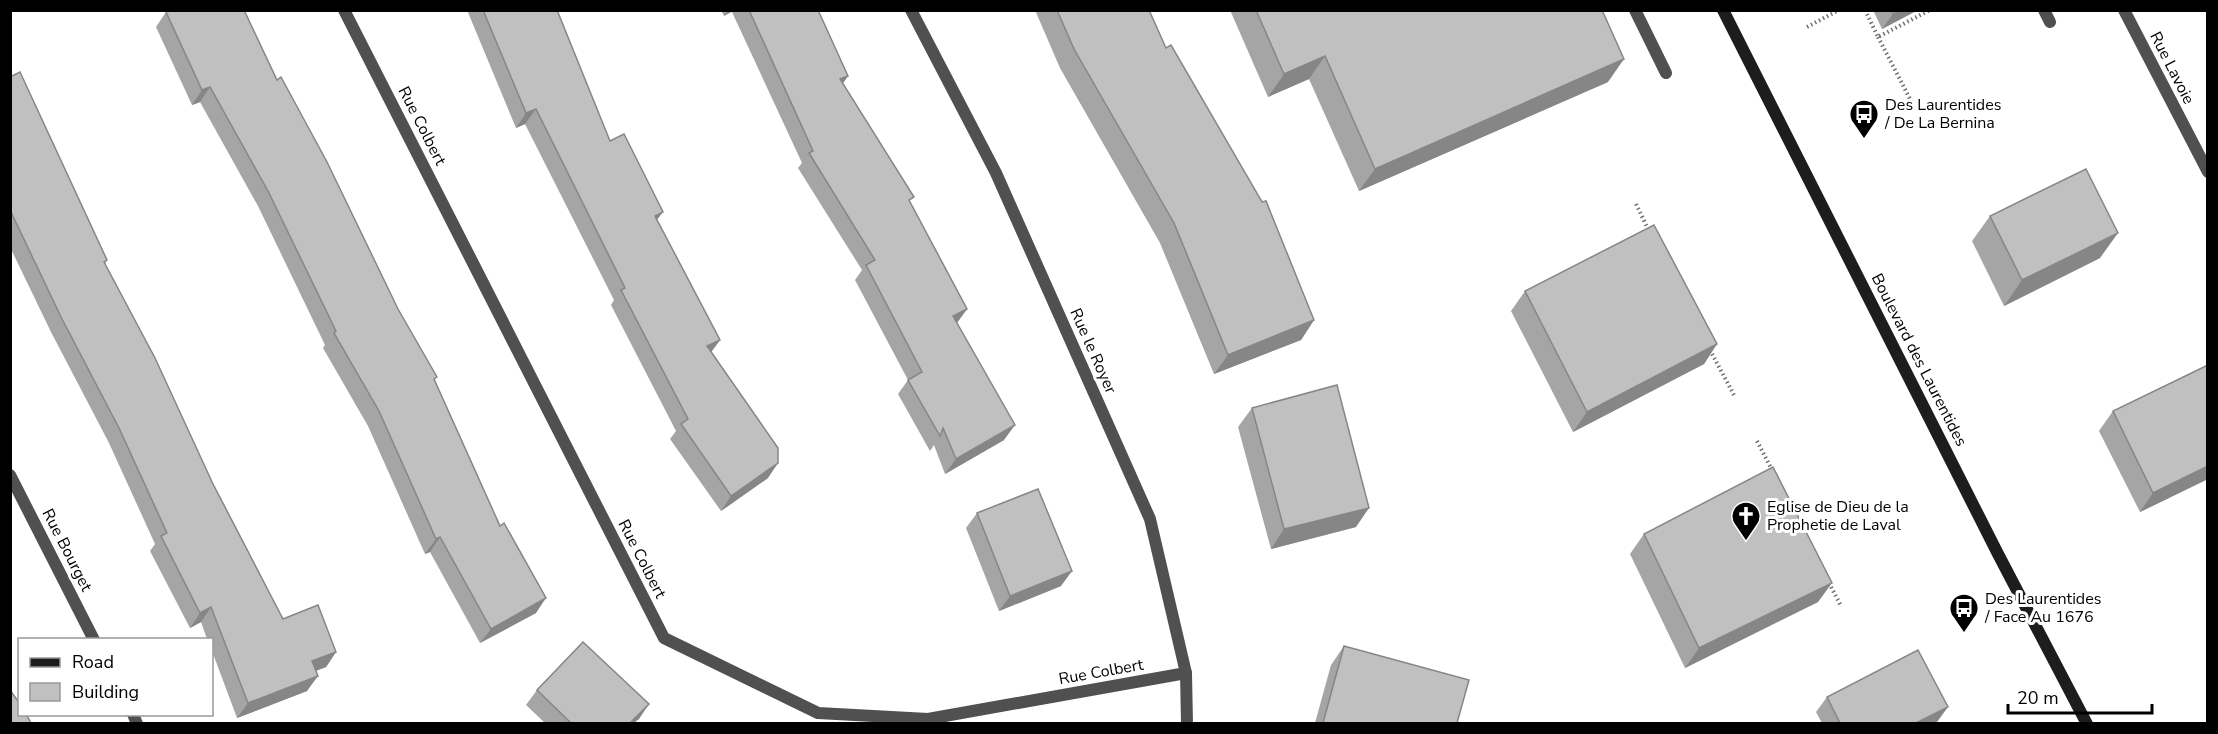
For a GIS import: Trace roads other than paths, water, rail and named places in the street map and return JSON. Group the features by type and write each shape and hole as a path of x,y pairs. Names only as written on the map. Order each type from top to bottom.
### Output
{"main road":[{"name":"Boulevard des Laurentides","path":"1723,10 2087,723"}],"street":[{"name":"Rue Colbert","path":"344,10 664,638 818,713 928,719 1186,673"},
{"name":"Rue le Royer","path":"911,10 996,173 1150,519 1186,673 1187,723"},
{"path":"1635,10 1666,74"},
{"path":"2044,10 2050,22"},
{"name":"Rue Lavoie","path":"2124,10 2208,172"},
{"name":"Rue Bourget","path":"10,475 93,638"}],"place":[{"name":"Des Laurentides / De La Bernina","path":"1864,140"},
{"name":"Eglise de Dieu de la Prophetie de Laval","path":"1746,542"},
{"name":"Des Laurentides / Face Au 1676","path":"1964,634"}]}
